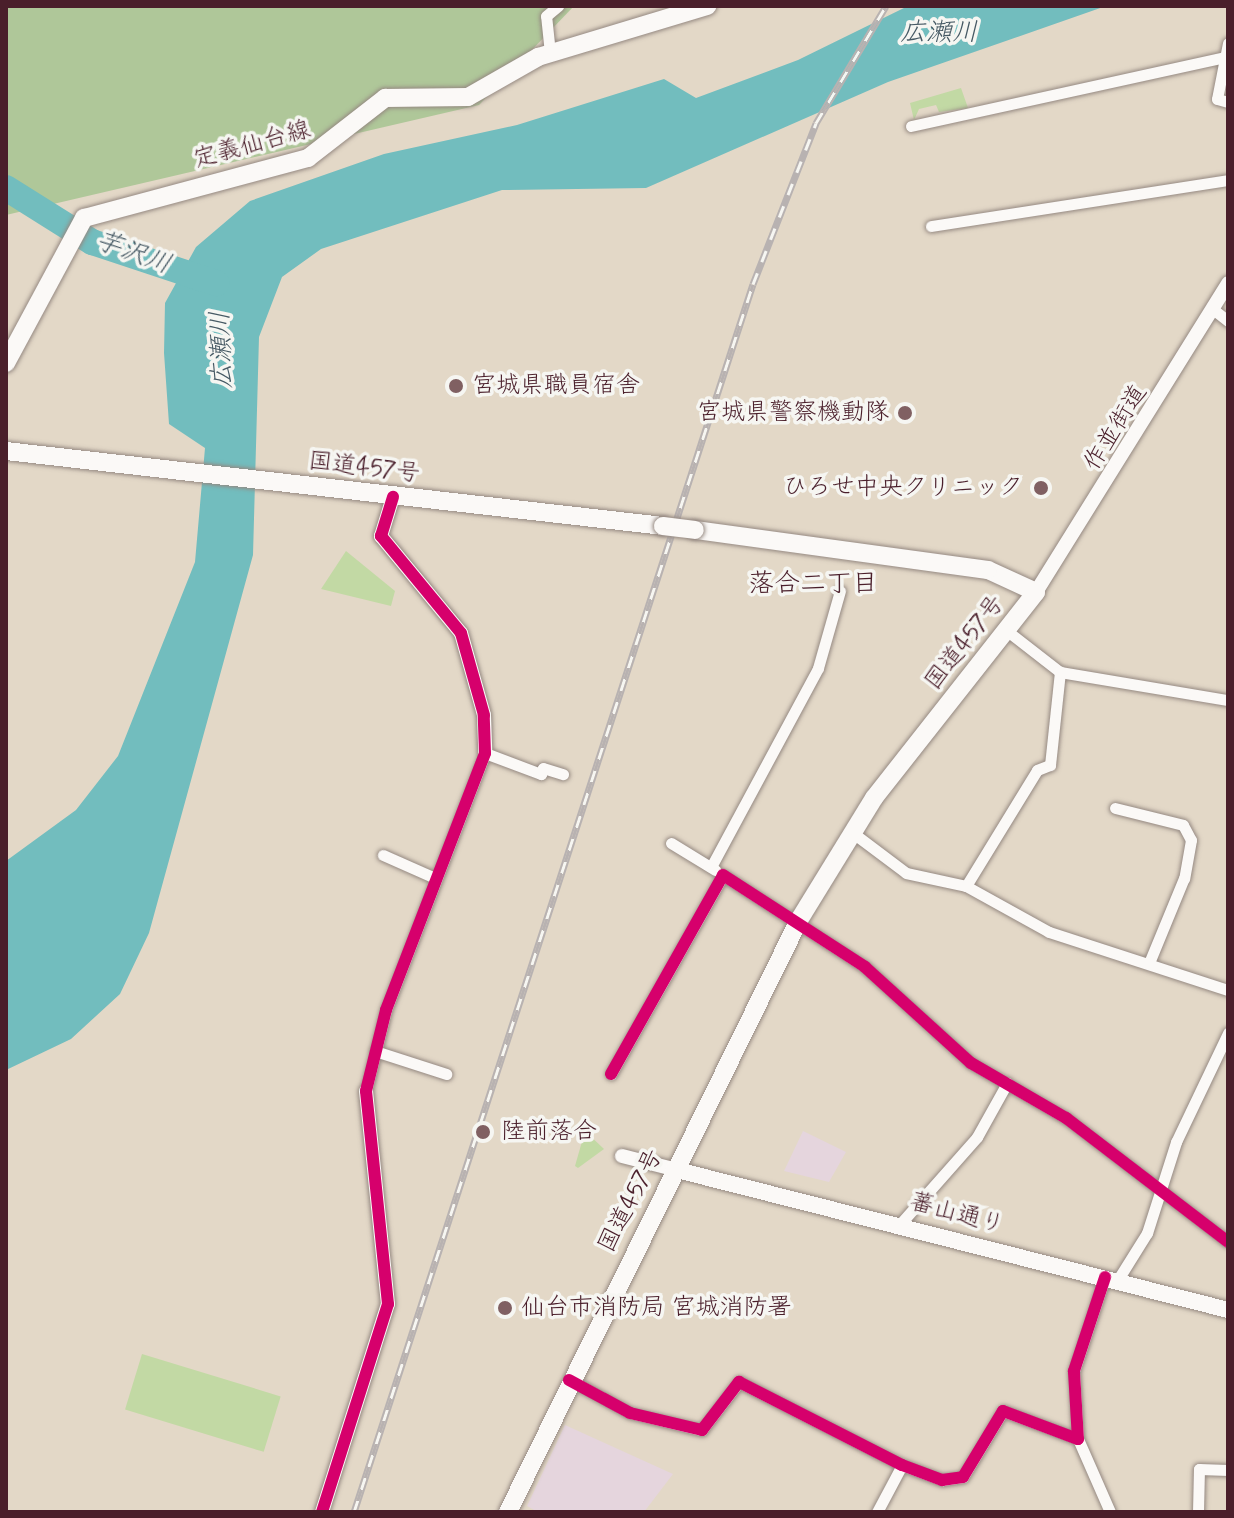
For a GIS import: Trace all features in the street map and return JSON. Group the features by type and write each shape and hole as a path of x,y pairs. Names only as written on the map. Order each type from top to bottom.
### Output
{"main road":[{"name":"定義仙台線","path":"6,363 51,273 84,218 308,158 385,98 468,97 550,53 707,6"},
{"name":"国道457号","path":"6,451 663,526 988,570 1036,592 853,833 799,920 569,1380 508,1512"},
{"name":"蕃山通り","path":"673,1169 901,1223 1228,1310"}],"street":[{"path":"550,53 546,16 558,6"},
{"path":"1228,43 1217,99 1228,102"},
{"path":"911,126 1225,57"},
{"path":"931,226 1228,180"},
{"name":"作並街道","path":"1036,592 1228,283"},
{"path":"1214,310 1228,321"},
{"path":"322,1512 388,1304 366,1091 375,1051 435,878 485,753 476,664 445,610 388,551 382,522 393,497"},
{"path":"711,867 818,668 840,591"},
{"path":"1006,630 1060,672 1228,700"},
{"path":"966,886 1037,770 1050,765 1060,672"},
{"path":"485,753 541,774 543,768 563,774"},
{"path":"1115,808 1183,825 1191,840 1184,878 1149,963"},
{"path":"853,833 906,873 966,886 1049,932 1228,990"},
{"path":"671,843 799,920 865,967 971,1063 1007,1083 1228,1242"},
{"path":"383,855 435,878"},
{"path":"611,1074 723,875"},
{"path":"1110,1512 1078,1439 1074,1371 1111,1279 1161,1191 1176,1142 1228,1033"},
{"path":"375,1051 446,1074"},
{"path":"901,1223 977,1137 1007,1083"},
{"path":"622,1156 673,1169"},
{"path":"569,1380 630,1413 702,1430 739,1382 902,1465 942,1480 963,1477 1003,1411 1078,1439"},
{"path":"877,1512 902,1465"},
{"path":"1198,1512 1199,1469 1228,1470"}],"shaded area":[{"path":"803,1131 846,1152 829,1182 784,1171"},
{"path":"565,1425 673,1474 644,1512 538,1512 527,1506"}],"green space":[{"path":"6,6 574,6 479,105 6,215"},
{"path":"961,88 968,108 939,112 936,105 919,109 914,120 910,103"},
{"path":"346,551 395,591 391,606 321,589"},
{"path":"585,1131 604,1149 578,1168 575,1166"},
{"path":"142,1354 281,1396 264,1452 125,1409"}],"water":[{"name":"広瀬川","path":"908,6 1106,6 888,82 646,188 502,190 321,249 282,277 259,337 253,555 149,933 120,994 71,1039 6,1070 6,861 76,810 118,756 195,562 205,448 169,424 164,353 165,303 196,247 250,201 384,154 517,125 664,79 696,98 798,60"}],"waterway":[{"name":"芋沢川","path":"6,188 92,242 216,283"}],"railway":[{"path":"354,1512 753,284 816,123 886,6"}],"cycle path":[{"path":"322,1512 388,1304 366,1091 386,1010 485,753 484,715 461,633 381,536 393,497"},
{"path":"611,1074 723,875 865,967 971,1063 1066,1118 1228,1242"},
{"path":"569,1380 630,1413 702,1430 739,1382 902,1465 942,1480 963,1477 1003,1411 1078,1439 1074,1371 1105,1277"}],"place":[{"name":"宮城県職員宿舎","path":"456,386"},
{"name":"宮城県警察機動隊","path":"905,413"},
{"name":"ひろせ中央クリニック","path":"1041,488"},
{"name":"陸前落合","path":"483,1132"},
{"name":"仙台市消防局 宮城消防署","path":"505,1308"}],"district":[{"name":"落合二丁目","path":"813,585"}]}
